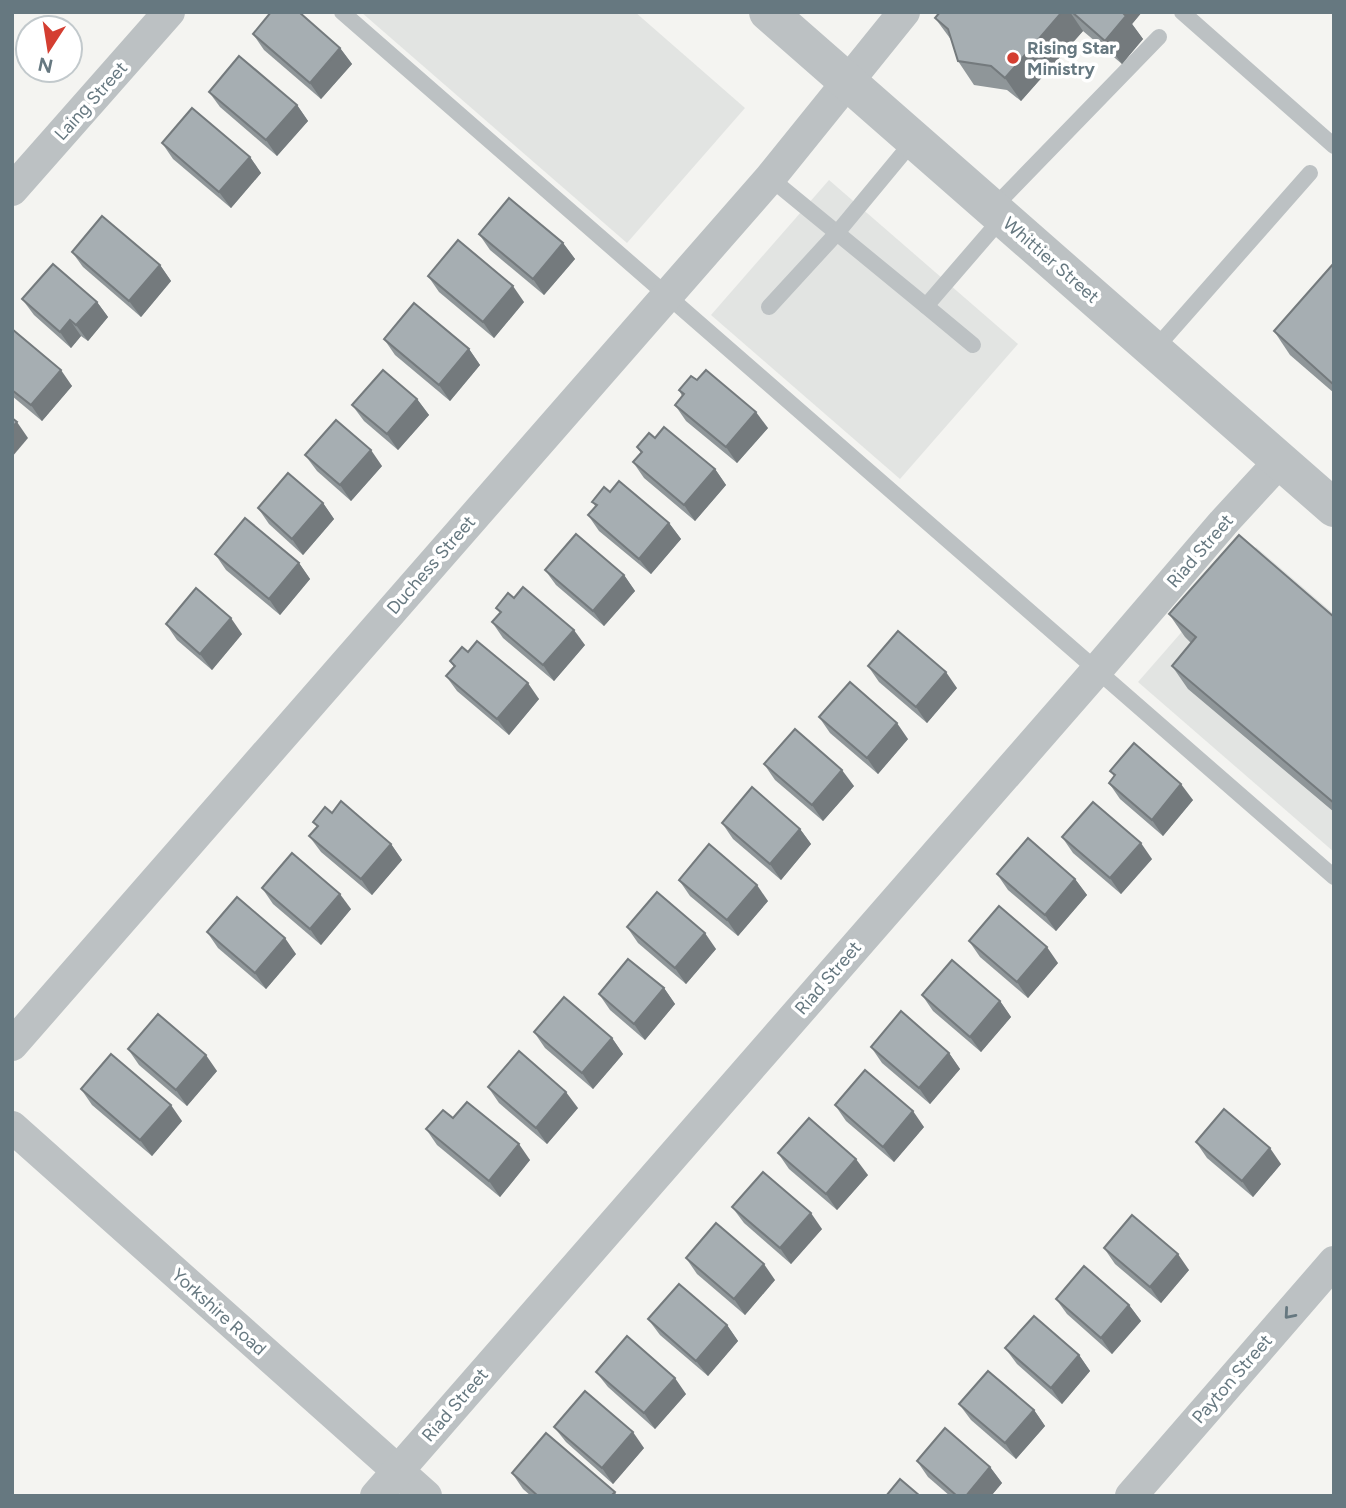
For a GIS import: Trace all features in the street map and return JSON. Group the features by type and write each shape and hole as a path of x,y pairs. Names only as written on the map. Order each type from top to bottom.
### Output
{"street":[{"name":"Laing Street","path":"12,190 169,12"},
{"name":"Whittier Street","path":"768,12 1334,508"},
{"name":"Duchess Street","path":"12,1045 770,178 904,12"},
{"name":"Riad Street","path":"376,1496 1223,523 1280,461"},
{"name":"Yorkshire Road","path":"12,1127 426,1496"},
{"name":"Payton Street","path":"1131,1496 1334,1262"}],"lane":[{"path":"342,12 1334,877"},
{"path":"1182,12 1334,146"},
{"path":"926,306 997,213 1159,37"},
{"path":"769,307 837,233 914,140"},
{"path":"1154,351 1310,173"},
{"path":"770,178 973,345"}],"shaded area":[{"path":"361,12 635,12 745,108 627,243"},
{"path":"829,180 1018,344 900,479 711,315"},
{"path":"1256,547 1334,614 1334,852 1138,682"}],"building":[{"path":"271,12 299,12 340,48 310,83 253,34"},
{"path":"940,12 1062,12 1005,78 991,66 958,61 948,29 935,18"},
{"path":"1072,12 1122,12 1126,16 1105,41"},
{"path":"239,56 297,105 266,140 209,92"},
{"path":"192,108 250,157 219,192 162,143"},
{"path":"509,198 563,243 533,279 479,234"},
{"path":"102,216 160,265 129,301 72,252"},
{"path":"458,240 513,286 483,322 428,276"},
{"path":"1334,263 1334,385 1274,331"},
{"path":"53,264 97,302 76,325 70,320 60,332 22,299"},
{"path":"414,303 469,349 439,385 384,339"},
{"path":"12,329 61,370 31,405 12,390"},
{"path":"383,370 417,399 387,434 352,405"},
{"path":"706,370 756,412 726,447 675,405 684,394 679,390 691,376 697,380"},
{"path":"336,420 371,450 340,485 305,455"},
{"path":"664,427 715,469 684,505 633,462 642,452 637,447 649,433 655,438"},
{"path":"288,473 323,503 292,539 258,508"},
{"path":"619,481 669,523 639,559 588,515 597,505 592,502 604,487 610,492"},
{"path":"245,518 299,563 269,599 215,554"},
{"path":"576,534 624,575 593,611 545,570"},
{"path":"1239,535 1334,617 1334,803 1172,666 1196,637 1169,614"},
{"path":"523,587 574,630 543,665 492,622 501,612 496,608 508,593 514,598"},
{"path":"196,588 231,618 200,654 166,624"},
{"path":"898,631 946,672 916,707 868,666"},
{"path":"477,641 528,683 497,719 446,676 455,666 450,661 462,647 468,652"},
{"path":"850,682 897,723 867,758 819,717"},
{"path":"795,729 842,770 812,805 764,764"},
{"path":"1134,743 1181,784 1152,820 1109,783 1115,775 1110,771"},
{"path":"752,787 800,829 770,864 722,823"},
{"path":"341,801 391,844 361,879 309,836 318,826 313,822 325,807 332,813"},
{"path":"1093,802 1141,843 1110,878 1062,837"},
{"path":"1028,838 1075,879 1045,915 997,874"},
{"path":"709,844 757,885 727,920 679,880"},
{"path":"292,853 340,894 310,929 262,888"},
{"path":"657,892 705,933 675,968 627,927"},
{"path":"237,897 285,938 255,973 207,932"},
{"path":"999,906 1047,947 1017,982 969,941"},
{"path":"628,959 664,988 634,1024 599,994"},
{"path":"952,960 1000,1001 970,1037 922,995"},
{"path":"564,997 612,1038 582,1073 534,1032"},
{"path":"901,1011 949,1053 919,1088 871,1047"},
{"path":"158,1014 206,1055 176,1090 128,1049"},
{"path":"519,1051 566,1092 536,1128 488,1087"},
{"path":"111,1054 171,1105 140,1140 81,1089"},
{"path":"865,1070 913,1111 883,1147 835,1105"},
{"path":"467,1102 519,1144 489,1181 426,1129 443,1110 453,1118"},
{"path":"1224,1109 1270,1148 1242,1181 1196,1142"},
{"path":"809,1118 856,1159 826,1194 778,1153"},
{"path":"763,1172 811,1213 780,1248 732,1207"},
{"path":"1132,1215 1178,1254 1150,1287 1104,1248"},
{"path":"716,1223 764,1264 734,1299 686,1258"},
{"path":"1084,1266 1129,1305 1101,1338 1056,1299"},
{"path":"679,1284 727,1325 696,1361 648,1319"},
{"path":"1034,1316 1079,1355 1051,1388 1005,1348"},
{"path":"627,1336 675,1378 644,1413 596,1372"},
{"path":"988,1371 1034,1410 1005,1443 959,1404"},
{"path":"585,1391 633,1432 602,1468 554,1427"},
{"path":"945,1428 990,1467 966,1496 957,1496 917,1461"},
{"path":"546,1433 615,1492 611,1496 538,1496 512,1473"},
{"path":"900,1479 920,1496 886,1496"}],"place":[{"name":"Rising Star Ministry","path":"1013,58"}]}
